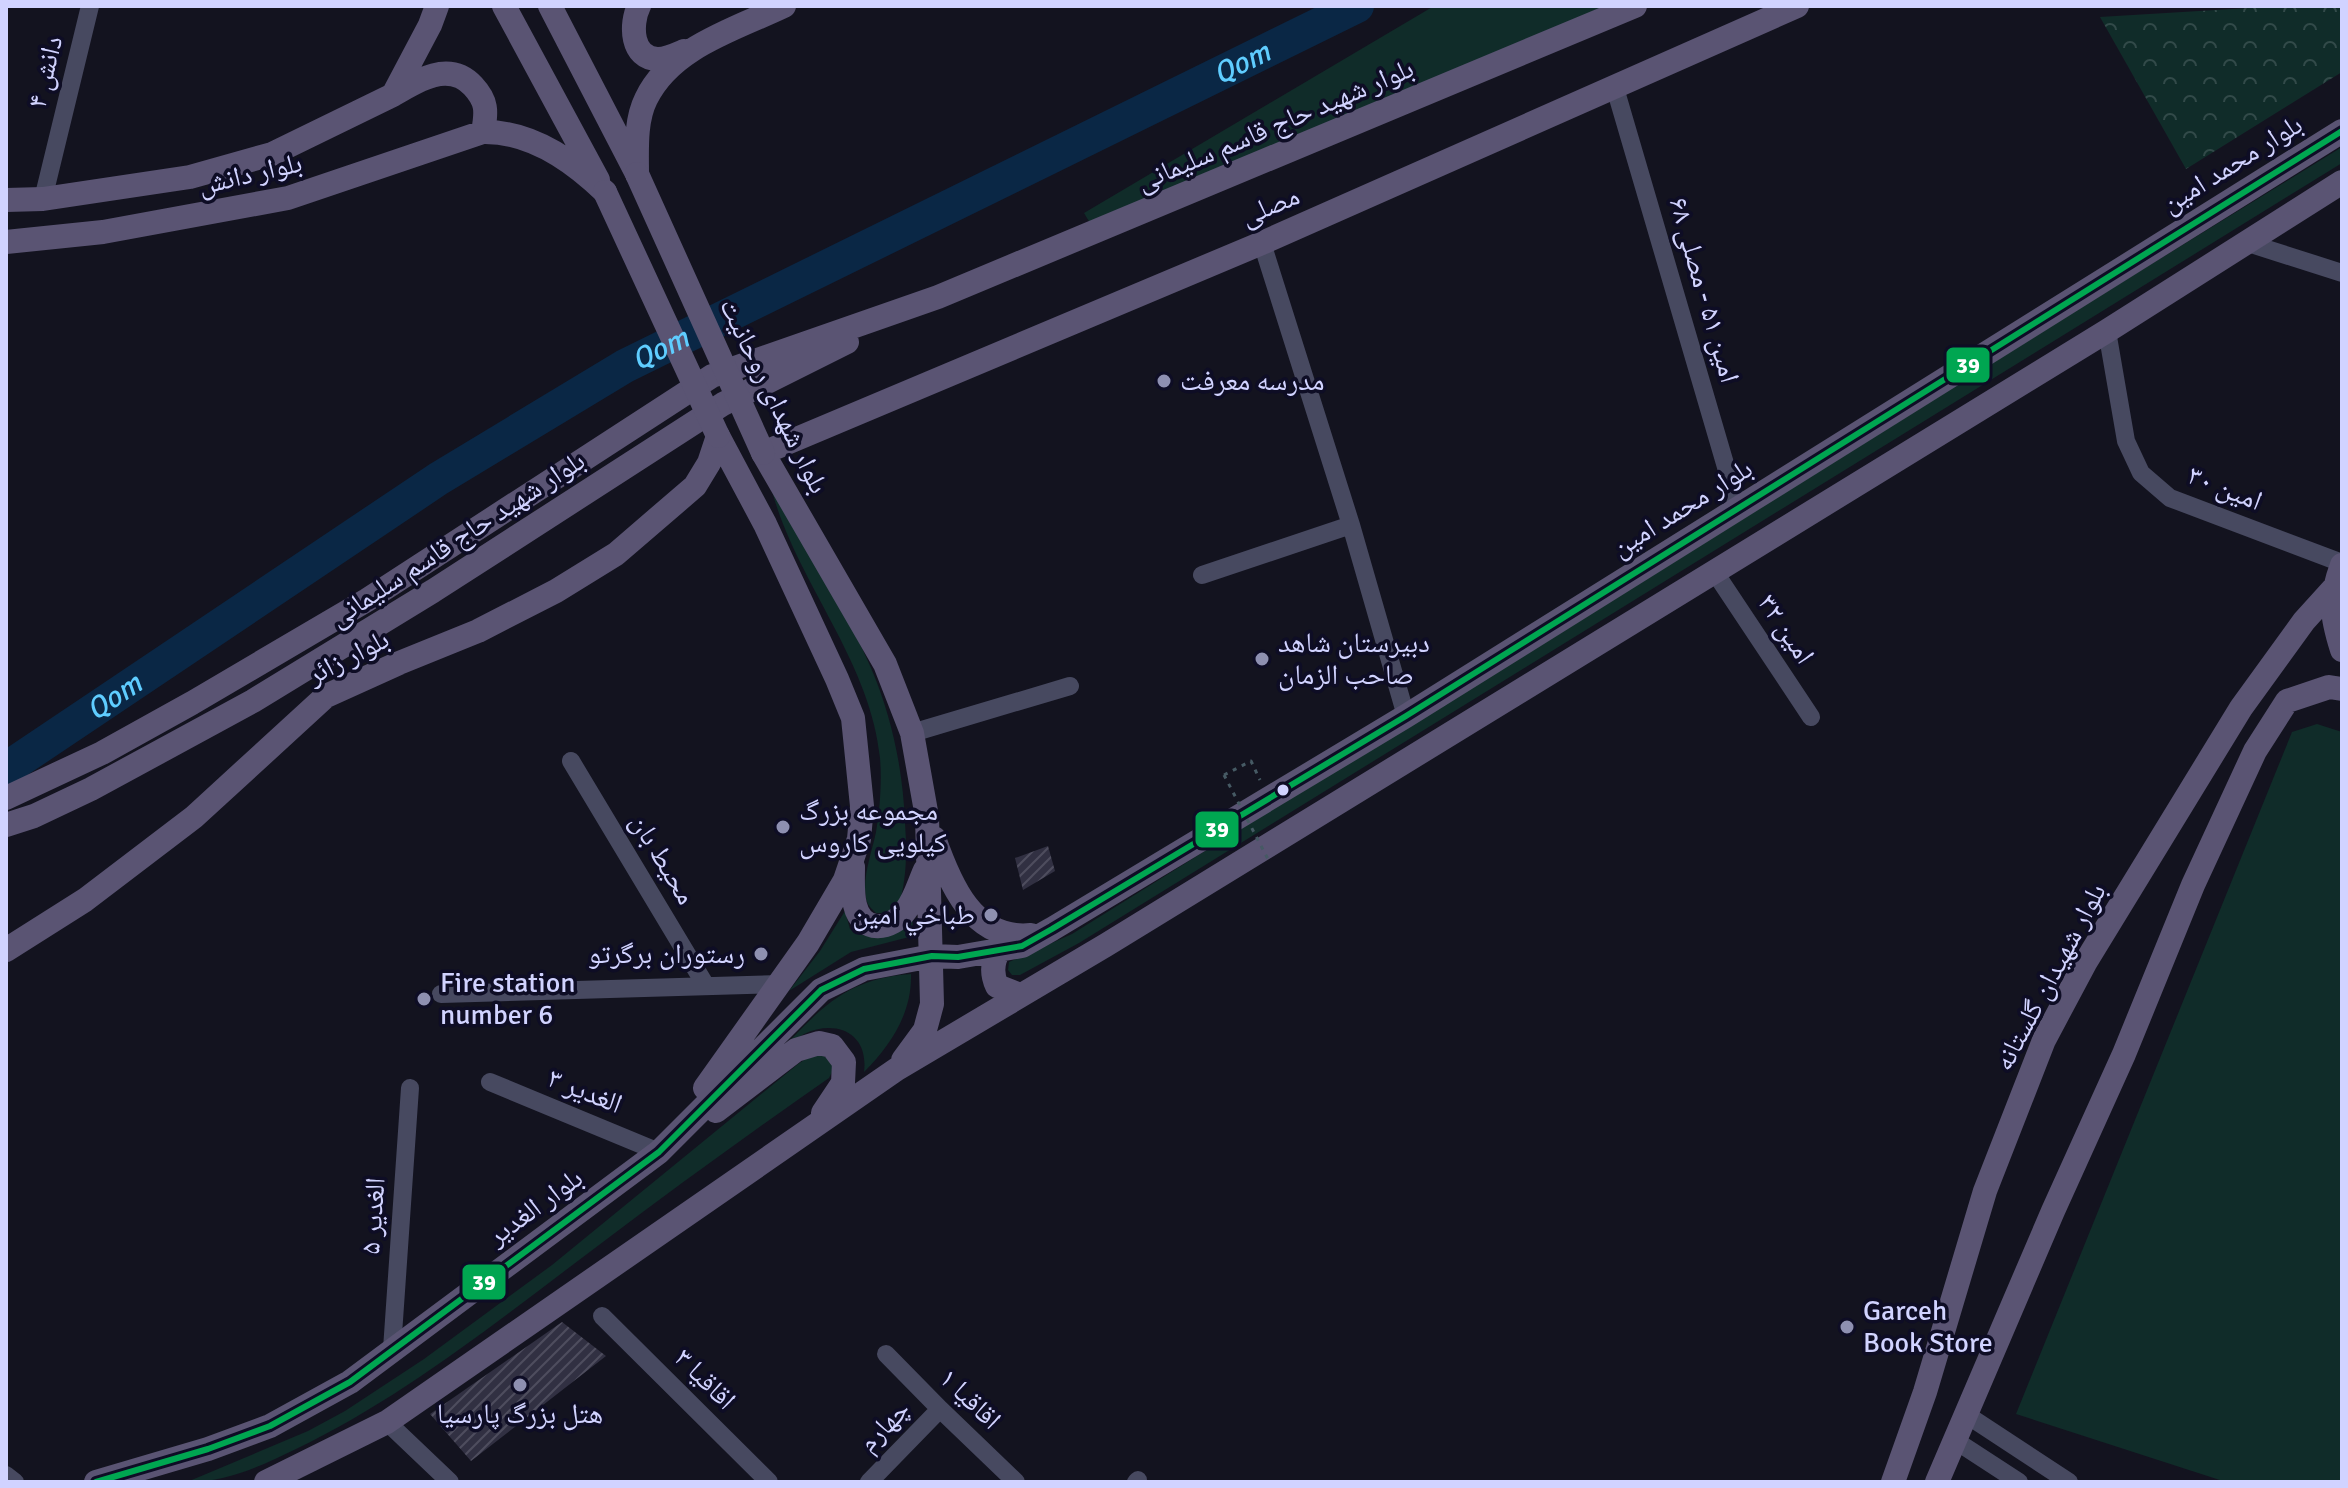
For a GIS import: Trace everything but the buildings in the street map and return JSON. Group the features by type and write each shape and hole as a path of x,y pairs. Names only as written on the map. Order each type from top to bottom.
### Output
{"main road":[{"path":"393,95 437,6"},
{"path":"504,6 605,192 718,436 765,524 853,718 862,806 859,839 845,880 780,984 659,1152"},
{"name":"بلوار شهدای روحانیت","path":"550,6 637,174 763,453 885,664 912,733 927,817"},
{"path":"639,6 633,29 637,45 645,55 658,60 784,6"},
{"name":"بلوار شهید حاج قاسم سلیمانی","path":"6,798 115,746 367,600 712,376 938,297 1635,6"},
{"name":"مصلی","path":"763,453 1262,243 1797,6"},
{"path":"637,174 640,122 645,100 662,75 694,47"},
{"name":"بلوار دانش","path":"6,200 43,199 190,177 272,154 416,81 440,74 458,75 467,80 484,99 491,132 288,198 103,232 6,242"},
{"name":"بلوار محمد امین","path":"1000,949 1022,946 1052,929 1406,716 2342,131"},
{"path":"491,132 533,141 560,155 605,192"},
{"path":"266,1482 387,1422 897,1069 2107,331 2342,182"},
{"name":"بلوار شهید حاج قاسم سلیمانی","path":"6,825 34,816 159,754 346,647 723,404 938,297"},
{"name":"بلوار زائر","path":"6,950 85,900 194,817 326,696 478,631 556,591 616,554 695,486 709,463 718,436"},
{"path":"2342,564 2333,589 2335,625 2342,650"},
{"name":"بلوار شهیدان گلستانه","path":"1893,1482 1922,1403 1985,1191 2044,1040 2085,963 2241,708 2304,621 2333,589"},
{"path":"1937,1482 2124,1054 2193,885 2255,751 2287,701 2329,687 2342,689"},
{"path":"6,834 34,816"},
{"path":"897,1069 925,1030 932,1004 927,817"},
{"path":"927,817 943,866 971,913 987,927 1005,934 1023,936 1052,929"},
{"path":"853,857 853,889 859,916 868,925 883,927 896,922 908,909 928,862"},
{"path":"1000,949 994,958 993,977 997,986 1020,995"},
{"name":"بلوار الغدیر","path":"96,1482 208,1449 270,1426 350,1382 659,1152 821,990 864,969 932,956 958,957 1000,949"},
{"path":"659,1152 796,1050 819,1043 832,1046 844,1062 843,1083 828,1108 803,1134"}],"street":[{"name":"دانش ۴","path":"43,199 90,6"},
{"name":"امین ۵۱ - مصلی ۶۸","path":"1615,88 1738,508"},
{"path":"1262,243 1351,525 1406,716"},
{"path":"2248,243 2342,273"},
{"name":"امین ۳۰","path":"2107,331 2126,441 2141,473 2170,498 2342,564"},
{"path":"1202,575 1351,525"},
{"name":"امین ۳۲","path":"1714,571 1811,717"},
{"path":"912,733 1070,686"},
{"name":"محیط بان","path":"571,761 706,986"},
{"path":"441,994 780,984"},
{"name":"الغدیر ۳","path":"490,1082 659,1152"},
{"name":"الغدیر ۵","path":"392,1349 410,1088"},
{"name":"اقاقیا ۳","path":"602,1316 769,1482"},
{"name":"اقاقیا ۱","path":"886,1354 1016,1482"},
{"name":"چهارم","path":"869,1482 940,1409"},
{"path":"1967,1415 2069,1482"},
{"path":"387,1422 450,1482"},
{"path":"1956,1441 2019,1482"},
{"path":"1994,1466 1992,1457 1995,1449 2010,1443"},
{"path":"6,1475 15,1482"}],"path":[{"path":"1251,761 1224,775 1270,863"}],"green space":[{"path":"1434,6 1612,6 1093,228 1084,213"},
{"path":"2282,6 2342,6 2342,72 2186,169 2100,17"},
{"path":"2342,147 2342,163 1079,943 1020,975 1012,975 1008,970 1009,962 1072,934 1821,467"},
{"path":"772,491 849,622 871,668 890,725 902,783 906,855 898,908 887,913 876,913 871,908 865,890 880,795 880,758 874,722 848,655 783,525"},
{"path":"2317,724 2342,732 2342,1482 2226,1482 2016,1414 2292,732"},
{"path":"912,908 913,936 851,952 789,991 820,951 845,911 850,929 857,934 875,937"},
{"path":"911,974 908,1002 898,1028 864,1072 864,1059 856,1039 838,1029 828,1028 804,1034 773,1058 818,1013 849,991 887,977"},
{"path":"820,1054 832,1061 833,1070 829,1078 416,1379 337,1428 270,1461 230,1476 187,1482 308,1431 345,1411 424,1359 552,1265 798,1064"}],"waterway":[{"name":"Qom","path":"6,769 438,479 625,366 1357,6"}],"transit line":[{"name":"39","path":"96,1482 208,1449 270,1426 350,1382 659,1152 821,990 864,969 932,956 958,957 1022,946 1406,716 2342,131"}],"place":[{"name":"مدرسه معرفت","path":"1164,381"},
{"name":"دبیرستان شاهد صاحب الزمان","path":"1262,659"},
{"name":"مجموعه بزرگ کیلویی کاروس","path":"783,827"},
{"name":"طباخي امين","path":"991,915"},
{"name":"رستوران برگرتو","path":"761,954"},
{"name":"Fire station number 6","path":"424,999"},
{"name":"Garceh Book Store","path":"1847,1327"},
{"name":"هتل بزرگ پارسیا","path":"520,1385"}]}
